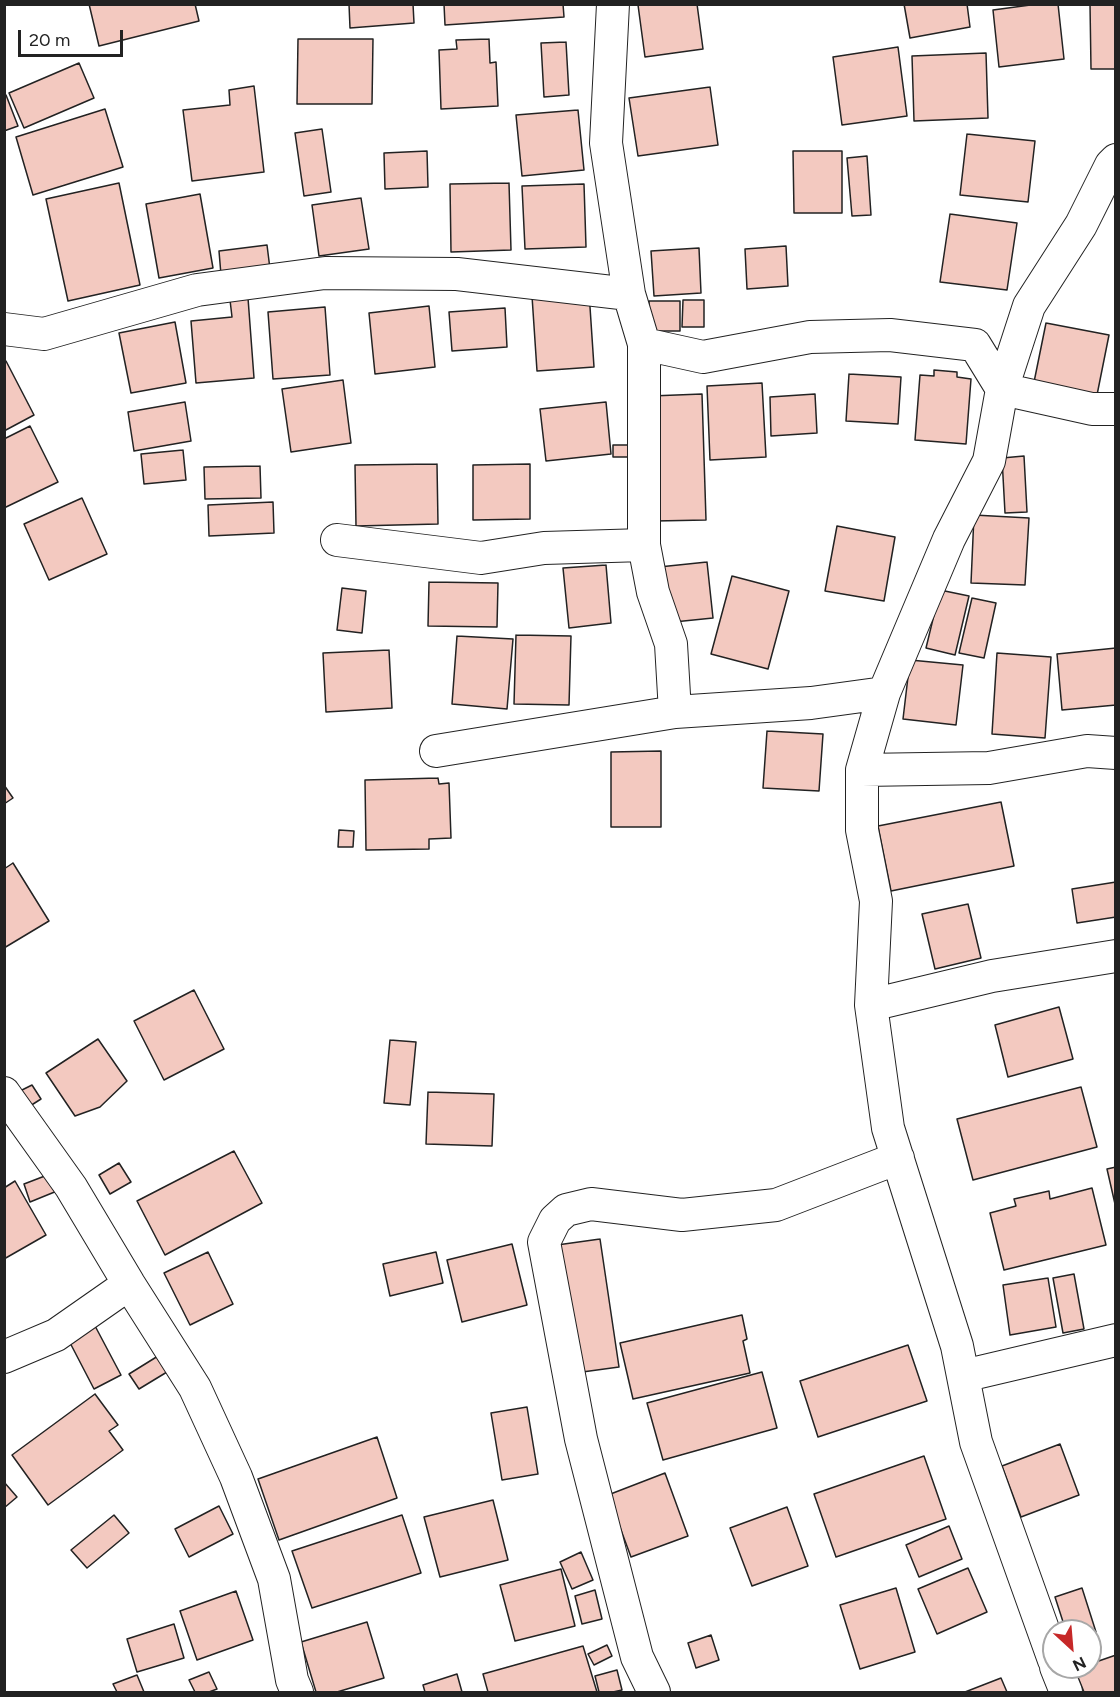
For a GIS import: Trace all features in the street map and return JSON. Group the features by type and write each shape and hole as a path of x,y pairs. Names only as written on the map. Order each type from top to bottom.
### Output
{"street":[{"path":"614,4 606,143 629,294 644,344 644,545 653,592 671,645 675,712"},
{"path":"1042,1626 976,1442 957,1346 888,1128 871,1005 876,901 862,830 862,770 884,693 949,539 989,460 1002,389 1029,306 1081,225 1111,165 1116,160"},
{"path":"4,330 44,334 197,290 325,273 456,274 629,294"},
{"path":"644,344 704,357 810,337 890,335 975,345 1002,389 1092,410 1116,409"},
{"path":"337,540 481,558 544,548 644,545"},
{"path":"436,751 675,712 811,703 884,693"},
{"path":"862,770 989,768 1087,751 1116,753"},
{"path":"871,1005 992,976 1116,956"},
{"path":"4,1093 71,1187 195,1388 236,1477 274,1579 292,1680 297,1692"},
{"path":"654,1692 637,1657 581,1439 544,1242 555,1220 566,1210 591,1204 682,1215 776,1205 898,1158"},
{"path":"4,1357 56,1335 129,1284"},
{"path":"963,1376 1116,1340"}],"building":[{"path":"89,4 195,4 199,21 99,46"},
{"path":"349,4 413,4 414,23 350,28"},
{"path":"444,4 563,4 564,17 445,25"},
{"path":"697,4 703,49 645,57 638,5"},
{"path":"904,4 967,4 970,27 910,38"},
{"path":"1038,4 1058,4 1064,59 999,67 993,10"},
{"path":"1090,4 1116,4 1116,69 1091,69"},
{"path":"298,39 373,39 372,104 297,104"},
{"path":"489,39 490,63 496,62 498,106 441,109 439,50 457,49 456,40"},
{"path":"566,42 569,95 544,97 541,43"},
{"path":"898,47 907,116 842,125 833,57"},
{"path":"986,53 988,118 914,121 912,56"},
{"path":"79,63 94,98 24,128 9,93"},
{"path":"254,86 264,172 192,181 183,110 230,105 229,90"},
{"path":"710,87 718,145 638,156 629,98"},
{"path":"6,95 18,126 4,131 4,96"},
{"path":"105,109 123,167 33,195 16,137"},
{"path":"578,110 584,170 522,176 516,115"},
{"path":"322,129 331,192 304,196 295,133"},
{"path":"967,134 1035,141 1028,202 960,195"},
{"path":"427,151 428,187 385,189 384,153"},
{"path":"793,151 842,151 842,213 794,213"},
{"path":"867,156 871,215 852,216 847,158"},
{"path":"119,183 140,285 68,301 46,199"},
{"path":"509,183 511,250 451,252 450,184"},
{"path":"584,184 586,247 525,249 522,186"},
{"path":"200,194 213,268 159,278 146,204"},
{"path":"361,198 369,249 319,256 312,205"},
{"path":"950,214 1017,223 1007,290 940,282"},
{"path":"267,245 270,269 221,275 219,251"},
{"path":"786,246 788,286 747,289 745,249"},
{"path":"699,248 701,293 654,296 651,251"},
{"path":"589,292 594,367 537,371 532,296"},
{"path":"248,298 254,378 196,383 191,321 232,317 230,300"},
{"path":"683,300 704,300 704,327 682,327"},
{"path":"649,301 680,301 680,331 649,331"},
{"path":"429,306 435,367 375,374 369,313"},
{"path":"325,307 330,375 273,379 268,312"},
{"path":"505,308 507,347 452,351 449,312"},
{"path":"175,322 186,383 131,393 119,333"},
{"path":"1046,323 1109,335 1096,400 1033,387"},
{"path":"6,361 34,415 4,431 4,362"},
{"path":"934,370 957,372 957,377 971,379 966,444 915,440 920,375 934,376"},
{"path":"849,374 901,377 898,424 846,421"},
{"path":"343,380 351,443 291,452 282,389"},
{"path":"762,383 766,457 710,460 707,386"},
{"path":"702,394 706,520 655,521 651,396"},
{"path":"815,394 817,433 771,436 770,397"},
{"path":"185,402 191,441 134,451 128,412"},
{"path":"606,402 611,454 546,461 540,409"},
{"path":"30,426 58,482 4,508 4,439"},
{"path":"613,445 631,445 631,457 613,457"},
{"path":"183,450 186,480 144,484 141,454"},
{"path":"1024,456 1027,512 1005,513 1002,458"},
{"path":"437,464 438,524 356,526 355,465"},
{"path":"530,464 530,519 473,520 473,465"},
{"path":"260,466 261,498 205,499 204,467"},
{"path":"82,498 107,554 49,580 24,524"},
{"path":"273,502 274,533 209,536 208,505"},
{"path":"974,515 1029,518 1025,585 971,583"},
{"path":"837,526 895,537 884,601 825,591"},
{"path":"707,562 713,618 664,623 659,567"},
{"path":"606,565 611,623 569,628 563,568"},
{"path":"732,576 789,591 768,669 711,654"},
{"path":"429,582 498,583 497,627 428,626"},
{"path":"342,588 366,591 362,633 337,630"},
{"path":"940,590 969,596 955,655 926,648"},
{"path":"972,598 996,603 984,658 959,653"},
{"path":"516,635 571,636 569,705 514,704"},
{"path":"457,636 513,639 507,709 452,704"},
{"path":"1116,648 1116,705 1062,710 1057,654"},
{"path":"389,650 392,708 326,712 323,653"},
{"path":"997,653 1051,657 1045,738 992,734"},
{"path":"910,660 963,665 956,725 903,719"},
{"path":"767,731 823,734 819,791 763,788"},
{"path":"661,751 661,827 611,827 611,752"},
{"path":"438,778 439,784 449,783 451,838 429,839 429,849 366,850 365,780"},
{"path":"4,785 13,798 4,804"},
{"path":"1001,802 1014,866 891,891 878,826"},
{"path":"339,830 354,831 353,847 338,847"},
{"path":"13,863 49,921 4,948 4,869"},
{"path":"1116,882 1116,917 1077,923 1072,889"},
{"path":"968,904 981,958 935,969 922,914"},
{"path":"194,990 224,1049 164,1080 134,1021"},
{"path":"1059,1007 1073,1059 1008,1077 995,1025"},
{"path":"98,1039 127,1081 100,1107 75,1116 46,1073"},
{"path":"390,1040 416,1042 410,1105 384,1103"},
{"path":"32,1085 41,1099 30,1106 20,1091"},
{"path":"1081,1087 1097,1147 973,1180 957,1119"},
{"path":"428,1092 494,1094 492,1146 426,1144"},
{"path":"234,1151 262,1203 165,1255 137,1201"},
{"path":"119,1163 131,1182 110,1194 99,1175"},
{"path":"1116,1167 1116,1204 1115,1204 1107,1169"},
{"path":"50,1174 57,1191 30,1202 24,1184"},
{"path":"15,1181 46,1235 4,1259 4,1188"},
{"path":"1092,1188 1106,1245 1004,1270 990,1213 1016,1206 1014,1199 1049,1191 1050,1199"},
{"path":"600,1239 619,1367 575,1373 557,1245"},
{"path":"512,1244 527,1305 462,1322 447,1260"},
{"path":"208,1252 233,1304 190,1325 164,1273"},
{"path":"436,1252 443,1283 390,1296 383,1264"},
{"path":"1074,1274 1084,1329 1063,1333 1053,1278"},
{"path":"1048,1278 1056,1327 1010,1335 1003,1285"},
{"path":"742,1315 747,1339 743,1341 750,1373 633,1399 620,1343"},
{"path":"94,1324 121,1375 94,1389 67,1337"},
{"path":"908,1345 927,1401 818,1437 800,1381"},
{"path":"158,1356 167,1372 139,1389 129,1374"},
{"path":"762,1372 777,1428 663,1460 647,1403"},
{"path":"95,1394 118,1425 109,1431 123,1450 48,1505 12,1455"},
{"path":"527,1407 538,1474 502,1480 491,1413"},
{"path":"377,1437 397,1498 279,1540 258,1479"},
{"path":"1060,1444 1079,1495 1021,1517 1002,1466"},
{"path":"924,1456 946,1519 836,1557 814,1494"},
{"path":"665,1473 688,1536 631,1557 608,1495"},
{"path":"4,1482 17,1497 4,1508"},
{"path":"493,1500 508,1560 440,1577 424,1517"},
{"path":"219,1506 233,1534 189,1557 175,1529"},
{"path":"787,1507 808,1566 752,1586 730,1528"},
{"path":"114,1515 129,1533 87,1568 71,1550"},
{"path":"402,1515 421,1573 312,1608 292,1551"},
{"path":"949,1526 962,1559 919,1577 906,1545"},
{"path":"581,1552 593,1580 572,1589 560,1562"},
{"path":"968,1568 987,1612 937,1634 918,1589"},
{"path":"561,1569 575,1626 515,1641 500,1585"},
{"path":"896,1588 915,1652 860,1669 840,1605"},
{"path":"1082,1588 1092,1619 1062,1619 1055,1597"},
{"path":"595,1590 602,1619 582,1624 575,1596"},
{"path":"236,1591 253,1640 197,1660 180,1611"},
{"path":"367,1622 384,1678 337,1692 316,1692 301,1642"},
{"path":"174,1624 184,1658 137,1672 127,1639"},
{"path":"711,1635 719,1660 696,1668 688,1643"},
{"path":"607,1645 612,1656 594,1665 588,1654"},
{"path":"583,1646 597,1692 488,1692 483,1674"},
{"path":"1116,1655 1116,1692 1084,1692 1079,1679 1102,1679 1102,1660"},
{"path":"617,1670 622,1690 599,1692 595,1676"},
{"path":"209,1672 217,1689 209,1692 195,1692 189,1680"},
{"path":"457,1674 462,1692 425,1692 423,1685"},
{"path":"137,1675 144,1692 117,1692 113,1684"},
{"path":"1001,1678 1007,1692 965,1692"}]}
